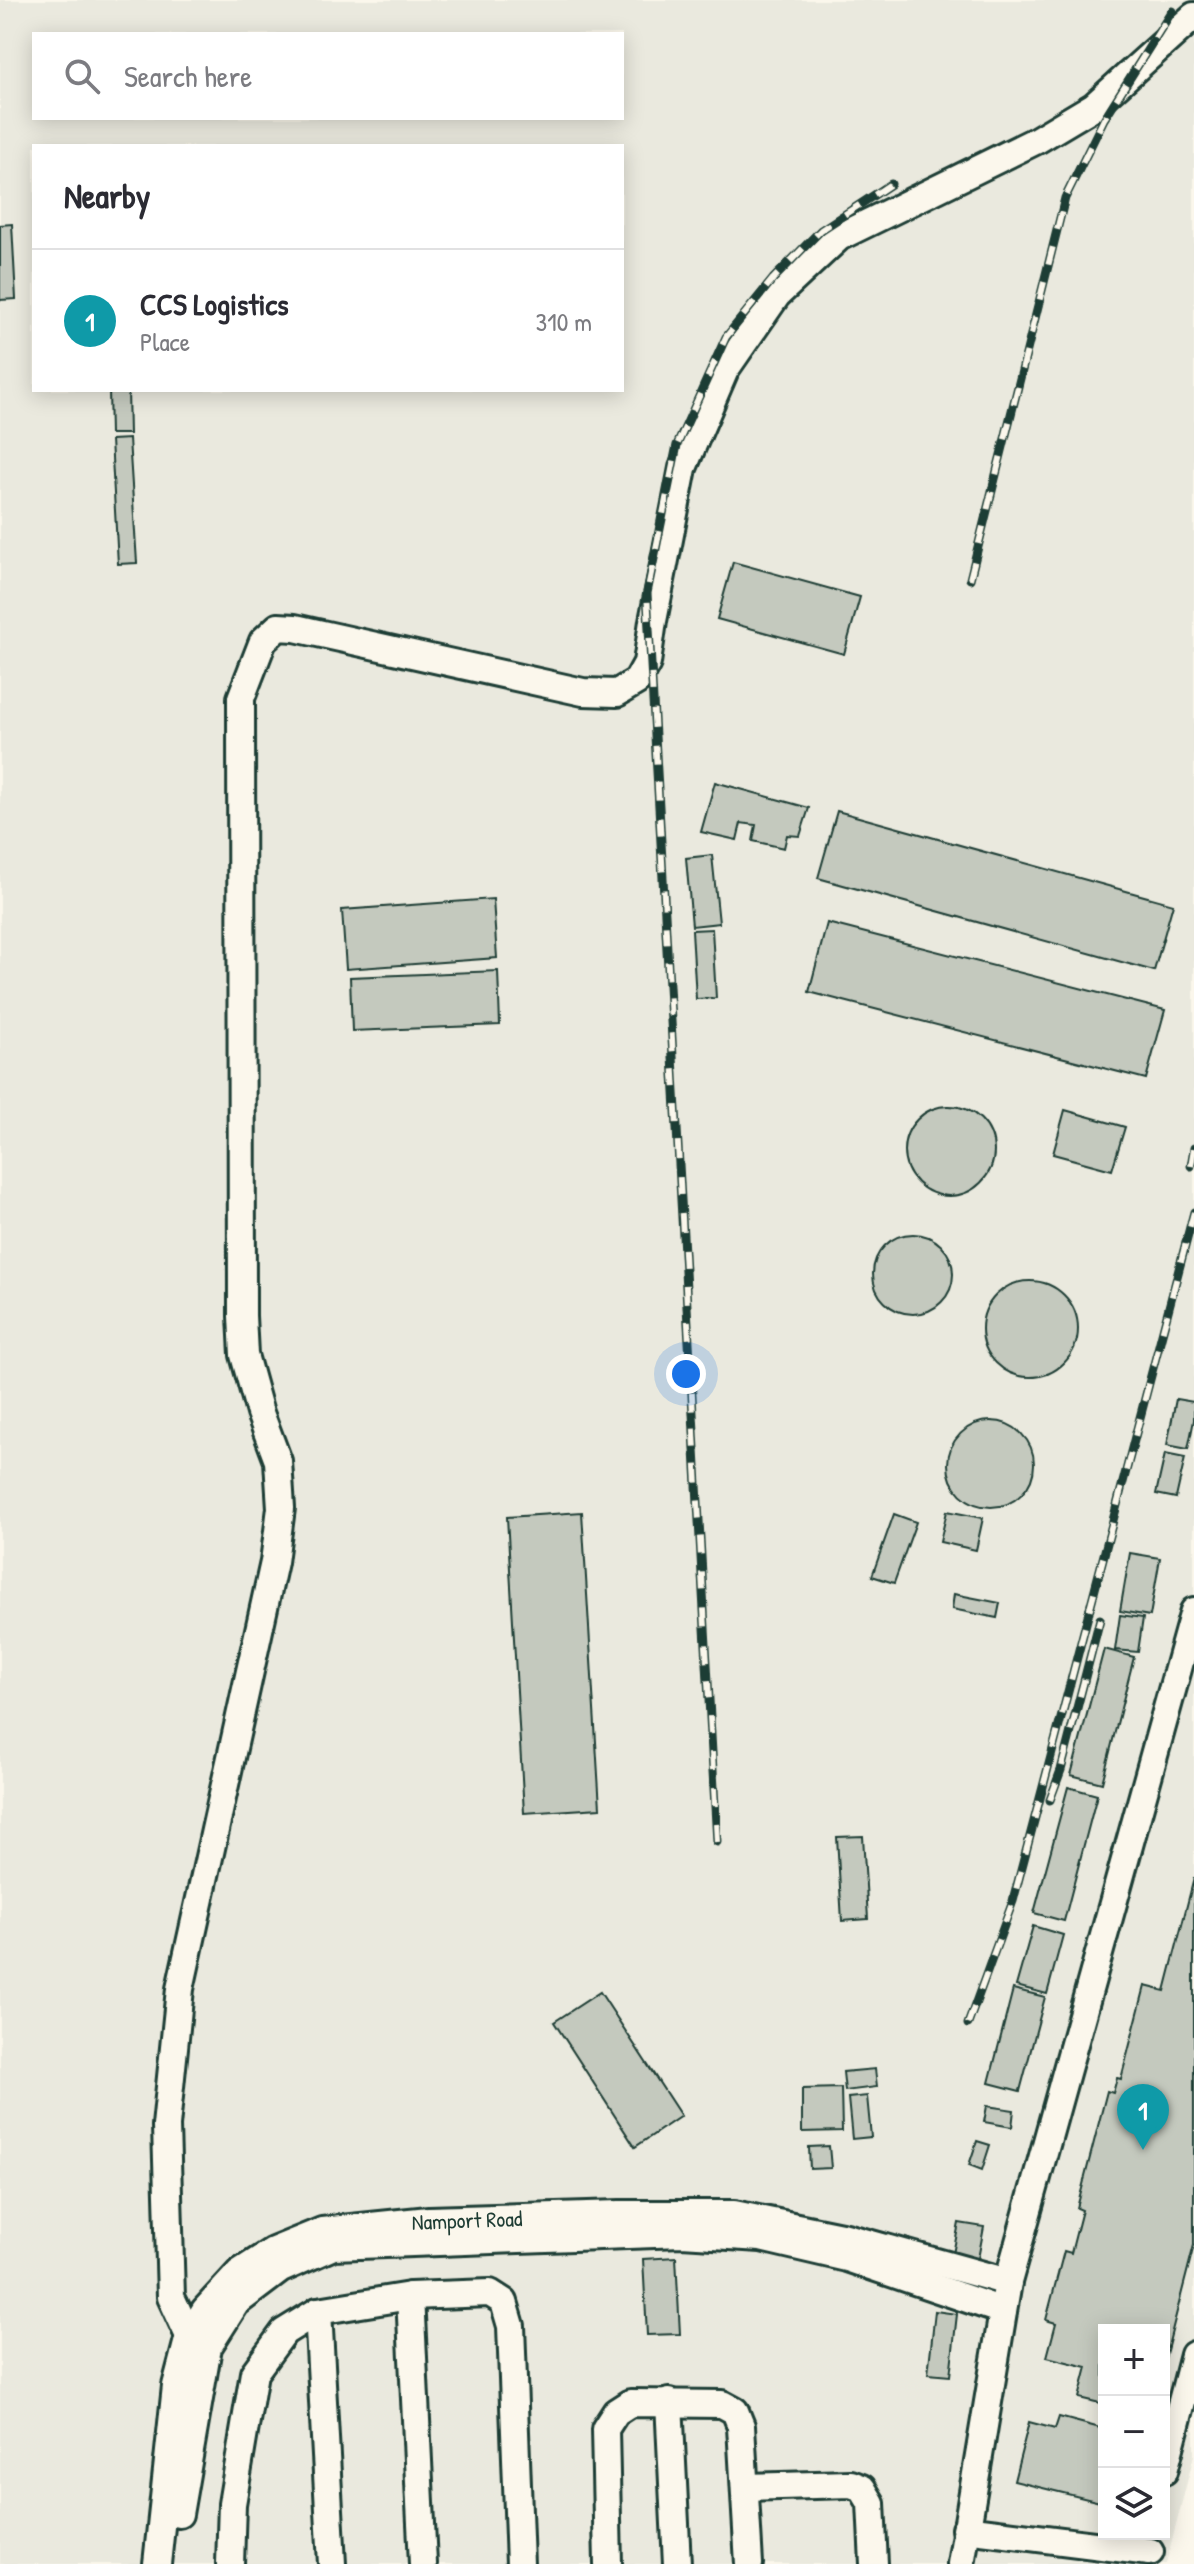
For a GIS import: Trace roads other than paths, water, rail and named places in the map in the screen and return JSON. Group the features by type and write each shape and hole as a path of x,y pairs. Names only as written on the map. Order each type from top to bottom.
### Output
{"street":[{"path":"175,2564 198,2342 171,2297 166,2126 180,1989 271,1577 281,1508 278,1461 260,1413 244,1355 242,1316 241,698 263,641 278,627 295,628 583,692 617,693 637,681 647,663 683,468 725,370 777,295 839,237 1037,140 1094,106 1131,76 1194,16"},
{"path":"961,2564 1008,2282 1194,1611"},
{"name":"Namport Road","path":"157,2564 176,2386 198,2342 205,2310 239,2273 273,2251 322,2231 429,2220 734,2214 846,2237 1008,2282"},
{"path":"198,2342 236,2303 281,2269 333,2246 402,2241 682,2233 761,2238 847,2258 1003,2311"},
{"path":"230,2564 232,2504 254,2373 284,2332 318,2311 410,2296 490,2293 504,2302 511,2326 520,2564"},
{"path":"410,2296 423,2564"},
{"path":"318,2311 332,2564"},
{"path":"1165,2468 1194,2355"},
{"path":"669,2402 677,2564"},
{"path":"608,2564 605,2429 616,2412 630,2403 669,2402 722,2404 735,2411 741,2426 749,2564"},
{"path":"745,2487 851,2484 862,2488 871,2503 874,2564"},
{"path":"965,2529 1151,2550"}],"railway":[{"path":"970,579 1065,198 1104,119 1172,11"},
{"path":"717,1842 647,593 677,445 726,337 773,279 821,230 891,184"},
{"path":"1191,1166 1194,1148"},
{"path":"968,2024 1013,1901 1194,1212"},
{"path":"1050,1800 1061,1770 1100,1619"}],"place":[{"name":"CCS Logistics","path":"1143,2150"}]}
